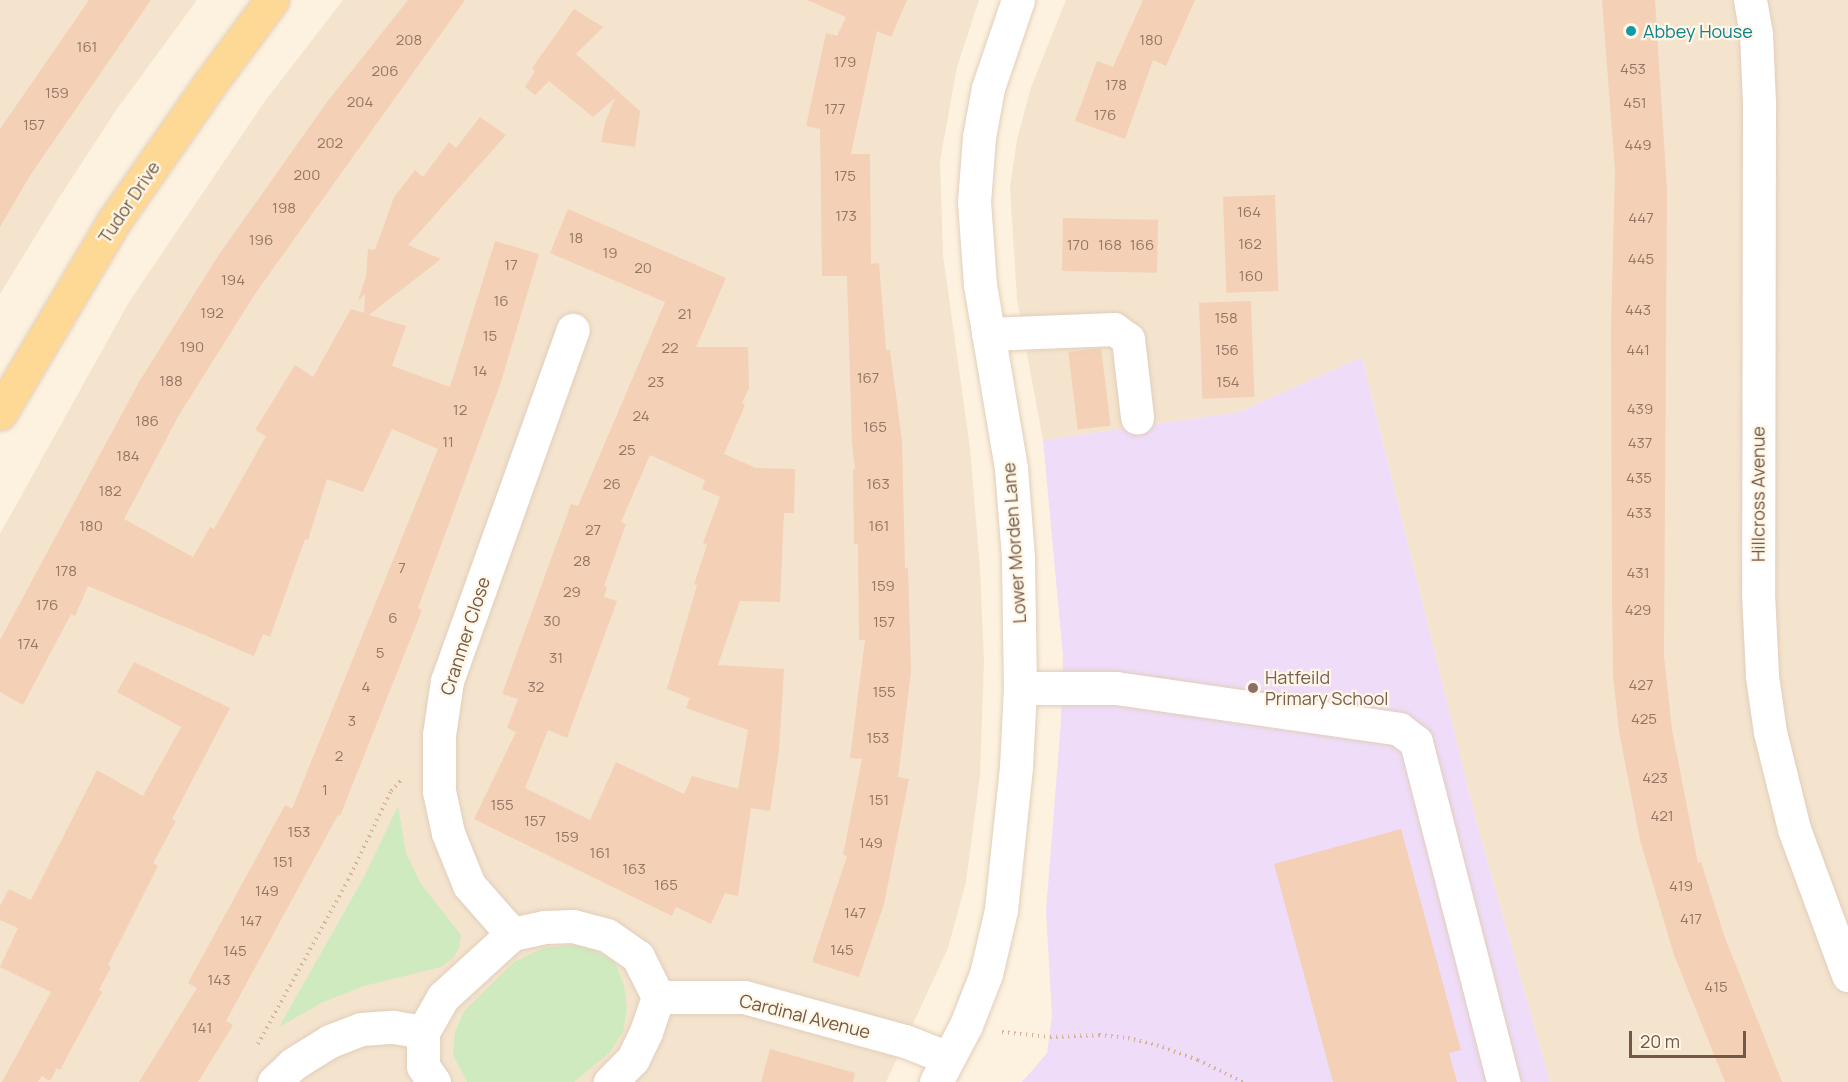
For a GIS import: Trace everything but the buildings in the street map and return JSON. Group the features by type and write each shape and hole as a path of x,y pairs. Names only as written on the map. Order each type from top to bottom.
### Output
{"main road":[{"name":"Tudor Drive","path":"0,413 114,221 211,82 272,0"}],"street":[{"name":"Lower Morden Lane","path":"942,1070 966,1025 986,974 1001,910 1011,824 1020,688 1018,557 1012,479 988,334 975,237 974,202 979,136 988,88 1018,0"},
{"name":"Hillcross Avenue","path":"1750,0 1756,34 1760,102 1758,581 1762,676 1770,732 1794,829 1848,975"},
{"path":"988,334 1114,329 1128,339 1137,417"},
{"name":"Cranmer Close","path":"512,934 469,885 448,833 438,791 439,735 447,681 573,330"},
{"path":"1020,688 1116,687 1399,729 1416,742 1503,1082"},
{"path":"434,1082 423,1066 423,1032 443,997 512,934 544,927 573,926 607,935 639,957 658,997 646,1032 633,1059 610,1082"},
{"name":"Cardinal Avenue","path":"658,997 744,997 904,1041 942,1070"},
{"path":"274,1082 292,1064 330,1041 361,1029 393,1027 423,1032"}],"path":[{"path":"257,1046 348,879 391,791 439,735"},
{"path":"966,1025 1017,1035 1128,1038 1188,1056 1243,1082"}],"shaded area":[{"path":"0,0 197,0 117,109 0,294"},
{"path":"343,0 979,0 957,67 940,161 943,255 970,448 980,569 984,662 980,776 966,882 948,948 886,1082 0,1082 0,534 129,302 265,101"},
{"path":"1066,0 1848,0 1848,1082 1550,1082 1477,824 1362,357 1239,412 1043,440 1017,300 1010,187 1017,140 1031,87"},
{"name":"Hatfeild Primary School","path":"1362,357 1477,824 1550,1082 1022,1082 1047,1053 1052,1016 1046,911 1061,721 1063,656 1043,440 1239,412"}],"green space":[{"path":"398,806 406,853 421,884 461,935 459,948 454,957 441,967 364,986 323,1002 279,1027 363,879"},
{"path":"576,945 598,952 615,963 624,985 627,1009 623,1032 610,1052 574,1082 467,1082 453,1055 455,1032 464,1011 514,962 543,948"}],"place":[{"name":"Abbey House","path":"1631,31"},
{"name":"Hatfeild Primary School","path":"1253,688"}]}
